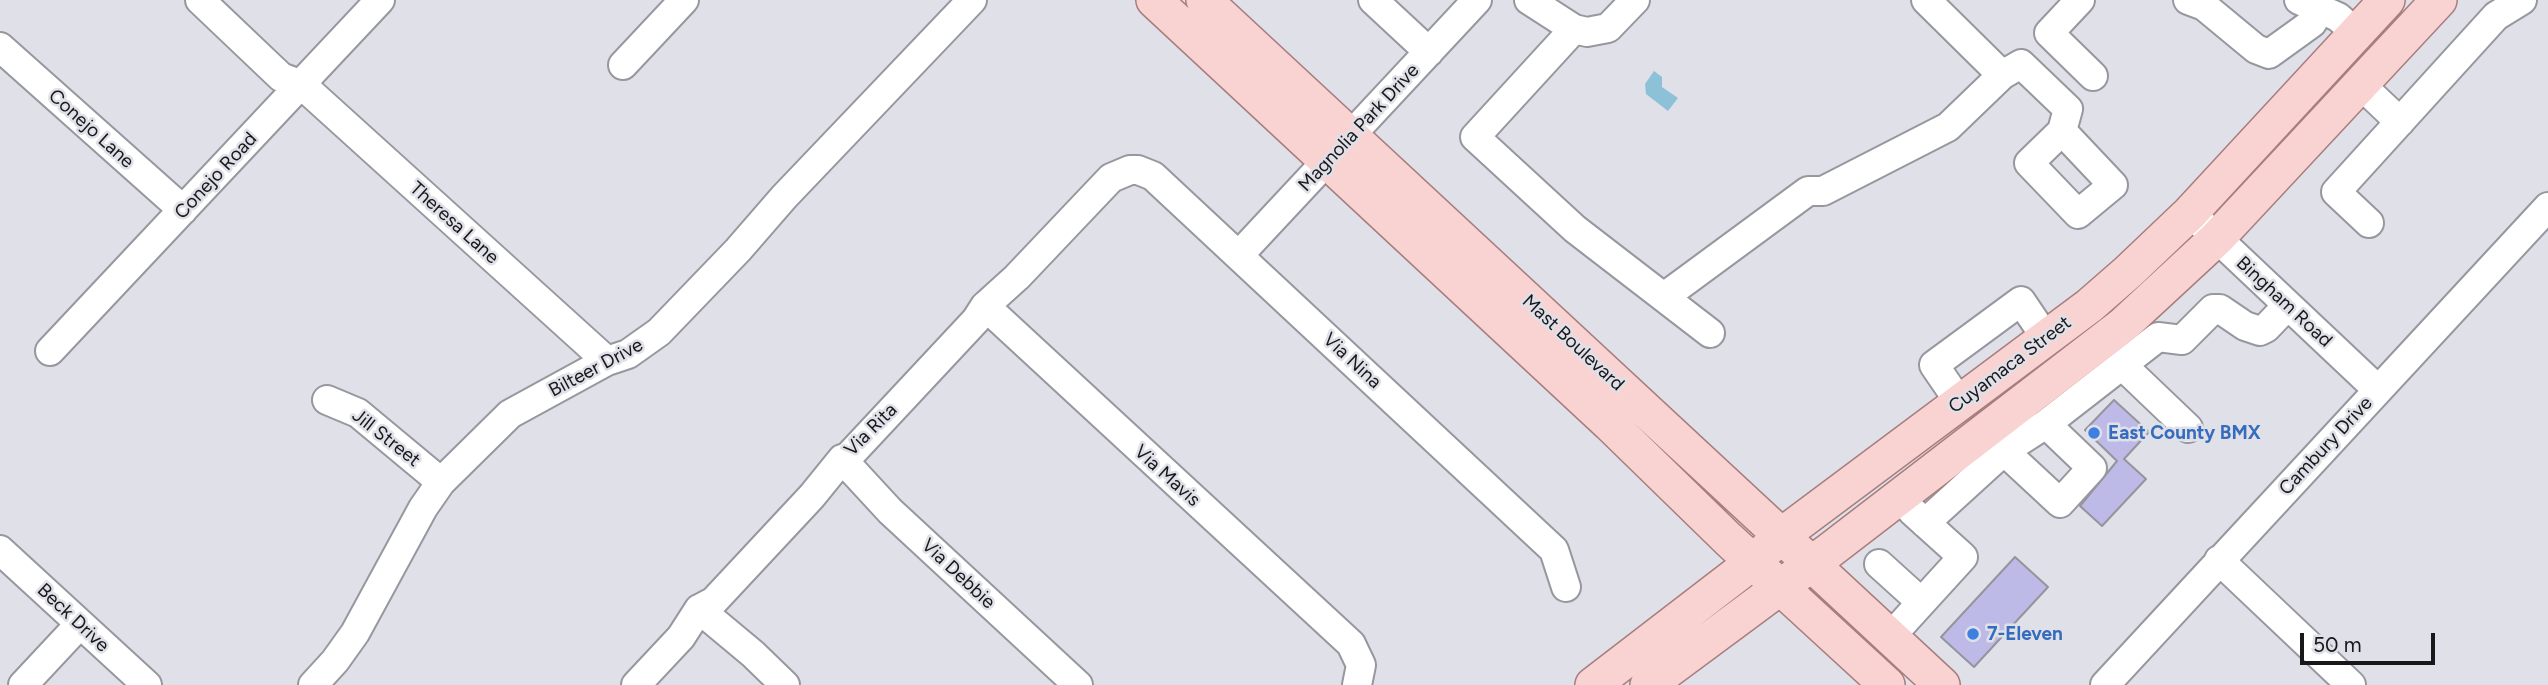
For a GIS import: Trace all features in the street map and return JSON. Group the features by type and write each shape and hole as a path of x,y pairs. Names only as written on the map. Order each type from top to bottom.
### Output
{"main road":[{"name":"Mast Boulevard","path":"1154,0 1886,685"},
{"name":"Mast Boulevard","path":"1204,0 1942,685"},
{"name":"Cuyamaca Street","path":"1593,685 1753,562 1781,536 2046,338 2128,272 2190,213 2387,0"},
{"name":"Cuyamaca Street","path":"1648,685 1900,496 1996,440 2217,238 2439,0"}],"street":[{"path":"200,0 281,77 302,85"},
{"name":"Conejo Road","path":"50,351 380,0"},
{"path":"623,65 684,0"},
{"name":"Bilteer Drive","path":"313,685 355,633 423,508 441,482 510,414 607,361 628,354 659,332 687,306 785,197 972,0"},
{"path":"1373,0 1429,52"},
{"name":"Magnolia Park Drive","path":"1239,255 1477,0"},
{"path":"1529,0 1574,29 1587,32 1608,28 1635,0"},
{"path":"1556,0 1574,29"},
{"path":"1926,0 2002,75"},
{"path":"2080,0 2049,33 2093,76"},
{"path":"2188,0 2204,6 2256,49 2269,54 2312,23 2309,5"},
{"path":"2369,223 2336,192 2496,16 2518,1"},
{"path":"2309,5 2338,17 2356,33"},
{"path":"1574,29 1475,137 1575,229 1710,333"},
{"name":"Conejo Lane","path":"0,47 183,210"},
{"path":"1664,297 1808,191 1823,191 1948,127 2002,75 2021,64 2068,110 2062,131"},
{"path":"2360,84 2400,122"},
{"name":"Theresa Lane","path":"302,85 607,361"},
{"name":"Via Nina","path":"1111,178 1130,170 1153,176 1555,550 1566,587"},
{"name":"Via Rita","path":"636,685 681,637 698,609 714,601 812,496 842,459 848,457 976,320 985,306 1111,178"},
{"name":"Cambury Drive","path":"2105,685 2548,207"},
{"name":"Bingham Road","path":"2190,213 2378,390"},
{"path":"1960,403 1934,365 2021,301 2046,338"},
{"path":"1925,523 1996,440 2046,424 2158,337 2182,340 2213,309 2220,309 2245,326 2259,331 2266,328 2288,305"},
{"name":"Via Mavis","path":"985,306 1351,644 1361,665 1357,685"},
{"path":"2122,365 2188,428"},
{"name":"Jill Street","path":"327,400 358,413 441,482"},
{"path":"1996,440 2060,503 2092,468 2046,424"},
{"name":"Via Debbie","path":"842,459 898,519 1078,685"},
{"path":"1887,633 1921,602 1962,557 1900,496"},
{"name":"Beck Drive","path":"0,550 147,685"},
{"path":"2219,560 2351,685"},
{"path":"1880,564 1921,602"},
{"path":"698,609 753,654 785,685"},
{"path":"23,685 80,624"}],"water":[{"path":"1654,71 1662,77 1662,87 1678,98 1668,111 1646,94 1645,84"}],"building":[{"path":"2114,400 2149,432 2124,459 2146,479 2102,526 2080,506 2117,461 2085,430"},
{"path":"2015,557 2048,587 1974,667 1941,637"}],"place":[{"name":"East County BMX","path":"2094,433"},
{"name":"7-Eleven","path":"1973,634"}]}
